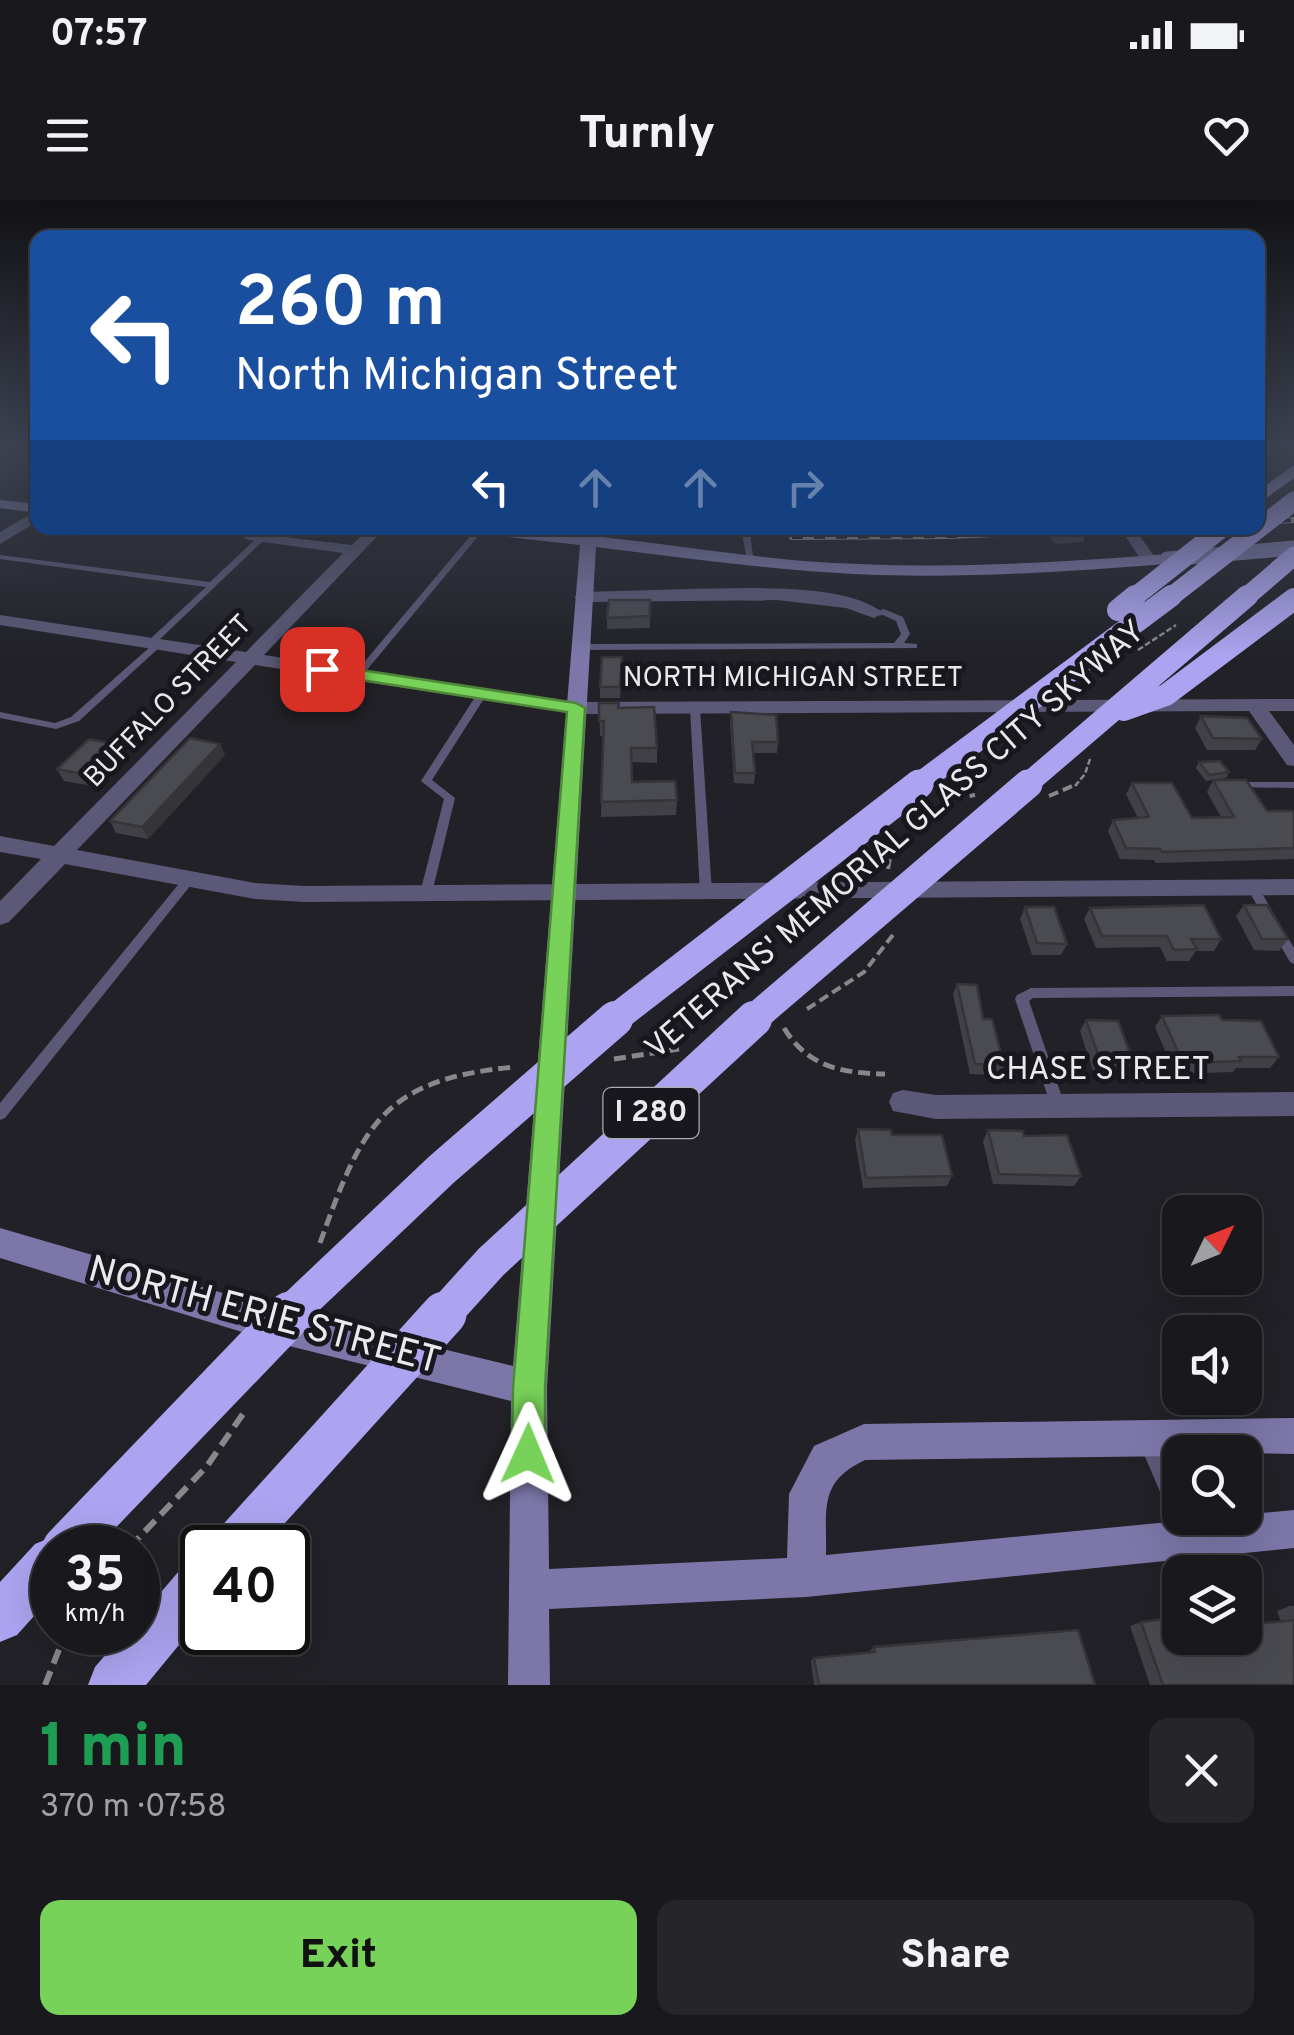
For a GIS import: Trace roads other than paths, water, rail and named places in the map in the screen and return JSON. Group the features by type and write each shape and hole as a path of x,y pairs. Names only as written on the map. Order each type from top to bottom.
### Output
{"highway":[{"path":"684,963 1213,535"},
{"name":"VETERANS' MEMORIAL GLASS CITY SKYWAY","path":"86,1525 177,1425 406,1202 684,963 1249,535"},
{"name":"VETERANS' MEMORIAL GLASS CITY SKYWAY","path":"253,1525 490,1262 734,1036 1294,556"},
{"path":"1108,716 1166,695 1294,599"},
{"path":"0,1618 30,1585"},
{"path":"113,1685 180,1607"}],"street":[{"path":"0,538 30,517"},
{"name":"BUFFALO STREET","path":"0,916 371,535"},
{"path":"529,1685 529,1388 588,535 751,560 842,568 976,572 1294,548"},
{"path":"1133,535 1158,560"},
{"path":"256,536 356,550"},
{"path":"582,597 810,596 849,602 874,614"},
{"name":"NORTH MICHIGAN STREET","path":"0,620 576,708 1294,705"},
{"path":"1254,705 1294,760"},
{"path":"0,844 254,891 562,893 1294,887"},
{"name":"CHASE STREET","path":"903,1102 936,1107 1294,1104"},
{"name":"NORTH ERIE STREET","path":"0,1243 281,1327 529,1388"},
{"path":"806,1576 808,1494 827,1460 864,1442 1294,1436"},
{"path":"1156,1438 1162,1452"},
{"path":"1262,1529 1294,1529"},
{"path":"527,1590 806,1576 1162,1532"}],"lane":[{"path":"358,675 475,535"},
{"path":"746,535 751,560"},
{"path":"0,715 56,726 75,719 213,585 256,536"},
{"path":"0,557 213,585"},
{"path":"874,614 892,614 900,619 906,634 897,646"},
{"path":"578,648 914,646"},
{"path":"426,893 450,798 426,781 482,694"},
{"path":"695,708 706,892"},
{"path":"1228,785 1294,785"},
{"path":"0,1114 190,878"},
{"path":"1253,888 1294,958"},
{"path":"1058,1106 1022,1000 1031,994 1294,991"}],"railway":[{"path":"1265,522 1294,520"},
{"path":"792,537 974,535"}]}
